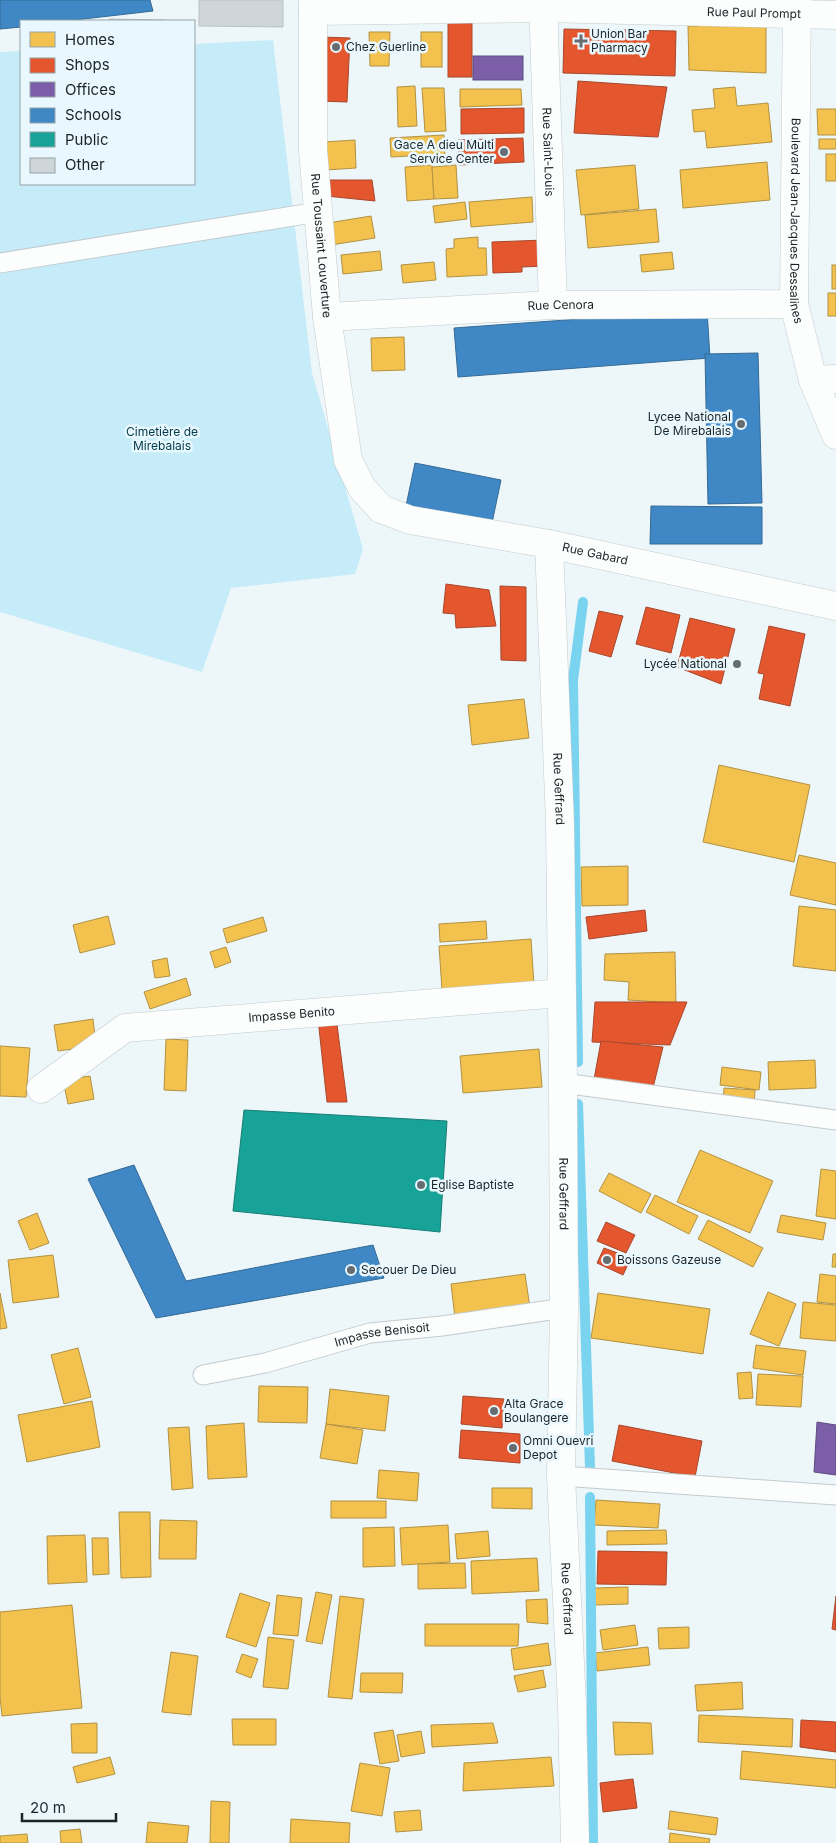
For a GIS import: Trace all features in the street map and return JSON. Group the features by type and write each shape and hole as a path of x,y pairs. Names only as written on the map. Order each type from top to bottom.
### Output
{"street":[{"name":"Rue Paul Prompt","path":"313,6 543,4 797,7 836,15"},
{"name":"Rue Saint-Louis","path":"543,4 553,305"},
{"name":"Rue Toussaint Louverture","path":"313,6 313,150 326,317 348,460 362,488"},
{"name":"Boulevard Jean-Jacques Dessalines","path":"797,7 794,304 824,380 836,435"},
{"name":"Rue Cenora","path":"326,317 553,305 794,304"},
{"name":"Rue Gabard","path":"362,488 381,509 410,520 549,544 836,606"},
{"name":"Rue Geffrard","path":"549,544 560,823 564,1308 561,1476 572,1704 575,1843"},
{"name":"Impasse Benito","path":"41,1089 125,1028 562,993"}],"lane":[{"path":"0,263 318,212"},
{"path":"563,1083 836,1120"},
{"name":"Impasse Benisoit","path":"203,1375 265,1363 370,1333 442,1326 564,1308"},
{"path":"561,1476 836,1495"}],"green space":[{"name":"Cimetière de Mirebalais","path":"273,40 312,373 363,549 355,574 231,588 202,672 0,612 0,52 20,51 20,185 195,185 195,44"}],"building: Homes":[{"path":"766,20 766,73 689,70 688,26 698,26 698,21"},
{"path":"369,32 390,32 389,66 370,66"},
{"path":"421,32 442,32 442,67 421,67"},
{"path":"415,86 417,126 398,127 397,87"},
{"path":"735,87 737,106 768,103 772,142 707,148 705,131 694,132 692,110 715,108 713,89"},
{"path":"422,88 444,88 446,131 425,132"},
{"path":"460,89 521,89 522,105 460,107"},
{"path":"817,109 836,109 836,135 818,135"},
{"path":"444,135 445,154 391,157 390,138"},
{"path":"819,139 836,139 836,149 819,149"},
{"path":"355,140 356,168 326,170 324,142"},
{"path":"826,154 836,154 836,181 826,181"},
{"path":"767,162 770,200 683,208 680,170"},
{"path":"432,165 434,199 407,201 405,167"},
{"path":"456,165 458,198 434,199 432,167"},
{"path":"635,165 639,209 581,215 576,170"},
{"path":"532,197 533,222 471,227 469,202"},
{"path":"465,202 467,219 435,223 433,206"},
{"path":"656,209 659,242 588,248 585,215"},
{"path":"371,216 375,238 331,245 328,223"},
{"path":"478,237 478,248 486,248 487,275 447,277 446,249 454,248 454,239"},
{"path":"380,251 382,270 343,274 341,255"},
{"path":"672,252 674,269 642,272 640,255"},
{"path":"434,262 436,280 403,283 401,265"},
{"path":"832,265 836,265 836,289 832,289"},
{"path":"828,293 836,293 836,316 828,316"},
{"path":"404,337 405,370 372,371 371,338"},
{"path":"524,699 529,738 472,745 468,705"},
{"path":"719,765 810,785 794,862 703,842"},
{"path":"799,855 836,863 836,905 790,895"},
{"path":"628,866 628,905 582,906 581,867"},
{"path":"799,906 836,910 836,971 793,966"},
{"path":"108,916 115,944 80,953 73,925"},
{"path":"263,917 267,931 227,943 223,929"},
{"path":"486,921 487,939 440,942 439,924"},
{"path":"531,939 534,985 442,990 439,946"},
{"path":"226,947 231,962 215,968 210,952"},
{"path":"675,952 676,1003 628,1000 629,982 604,980 605,954"},
{"path":"167,958 170,976 155,978 152,961"},
{"path":"186,978 191,995 150,1009 144,992"},
{"path":"93,1019 96,1046 58,1051 54,1025"},
{"path":"166,1039 188,1040 186,1091 164,1090"},
{"path":"0,1046 30,1048 26,1097 0,1096"},
{"path":"539,1049 542,1087 463,1093 460,1056"},
{"path":"815,1060 816,1088 769,1090 768,1062"},
{"path":"722,1067 761,1072 759,1090 720,1085"},
{"path":"90,1076 94,1099 68,1104 63,1080"},
{"path":"724,1088 755,1090 754,1107 723,1105"},
{"path":"700,1150 773,1181 750,1233 677,1202"},
{"path":"821,1169 836,1171 836,1219 816,1216"},
{"path":"609,1173 651,1194 641,1213 599,1191"},
{"path":"655,1195 698,1216 689,1234 646,1212"},
{"path":"37,1213 49,1243 30,1250 18,1221"},
{"path":"781,1215 826,1223 823,1240 777,1232"},
{"path":"708,1220 763,1248 753,1267 698,1239"},
{"path":"833,1254 836,1254 836,1267 832,1267"},
{"path":"53,1255 59,1297 13,1303 8,1260"},
{"path":"525,1274 530,1308 455,1318 451,1284"},
{"path":"820,1274 836,1276 836,1304 817,1302"},
{"path":"768,1292 796,1304 779,1346 750,1334"},
{"path":"0,1293 7,1328 0,1329"},
{"path":"598,1293 710,1309 703,1354 591,1338"},
{"path":"803,1302 836,1305 836,1341 800,1338"},
{"path":"756,1345 806,1351 803,1375 753,1368"},
{"path":"78,1348 91,1397 64,1404 51,1355"},
{"path":"751,1372 753,1398 739,1399 737,1373"},
{"path":"758,1374 803,1376 801,1407 756,1405"},
{"path":"259,1386 308,1387 307,1423 258,1422"},
{"path":"330,1389 389,1396 385,1431 326,1424"},
{"path":"92,1401 100,1447 27,1462 18,1415"},
{"path":"244,1423 247,1477 208,1479 206,1426"},
{"path":"326,1424 363,1430 357,1464 320,1458"},
{"path":"189,1427 193,1488 172,1490 168,1428"},
{"path":"379,1470 419,1473 417,1501 377,1498"},
{"path":"492,1488 532,1488 532,1509 492,1508"},
{"path":"596,1500 660,1504 658,1528 594,1525"},
{"path":"331,1501 386,1501 386,1518 331,1518"},
{"path":"119,1512 150,1512 151,1577 121,1578"},
{"path":"160,1520 197,1521 196,1559 159,1559"},
{"path":"448,1525 450,1562 402,1565 400,1528"},
{"path":"394,1527 395,1566 363,1567 363,1528"},
{"path":"666,1530 667,1544 607,1545 607,1531"},
{"path":"488,1531 490,1556 457,1559 455,1534"},
{"path":"85,1535 87,1582 48,1584 47,1536"},
{"path":"92,1538 108,1538 109,1574 93,1575"},
{"path":"537,1558 539,1591 472,1594 471,1561"},
{"path":"465,1563 466,1588 418,1589 418,1564"},
{"path":"628,1587 628,1604 595,1605 594,1588"},
{"path":"316,1592 332,1595 322,1644 306,1641"},
{"path":"240,1593 270,1603 256,1647 226,1637"},
{"path":"277,1595 302,1598 298,1636 273,1634"},
{"path":"340,1596 364,1599 352,1699 328,1697"},
{"path":"547,1599 548,1624 527,1622 526,1600"},
{"path":"72,1605 82,1708 2,1716 0,1697 0,1612"},
{"path":"425,1624 519,1624 518,1646 425,1646"},
{"path":"635,1625 638,1645 603,1650 600,1630"},
{"path":"689,1627 689,1648 659,1649 658,1628"},
{"path":"268,1637 294,1640 288,1689 263,1687"},
{"path":"548,1643 551,1665 514,1670 511,1649"},
{"path":"648,1647 650,1665 597,1671 595,1653"},
{"path":"171,1652 198,1656 191,1715 162,1712"},
{"path":"242,1654 258,1659 251,1678 236,1672"},
{"path":"543,1670 546,1687 518,1692 514,1676"},
{"path":"361,1673 403,1673 402,1693 360,1692"},
{"path":"742,1682 743,1709 697,1711 695,1685"},
{"path":"699,1715 793,1719 792,1747 698,1742"},
{"path":"232,1719 276,1719 276,1745 233,1745"},
{"path":"613,1722 651,1723 653,1754 615,1755"},
{"path":"97,1723 97,1753 72,1753 71,1724"},
{"path":"493,1723 498,1743 432,1747 431,1725"},
{"path":"393,1730 399,1761 380,1764 374,1733"},
{"path":"421,1731 425,1753 401,1757 397,1735"},
{"path":"742,1751 836,1760 836,1788 740,1779"},
{"path":"110,1757 115,1774 77,1783 73,1767"},
{"path":"551,1757 554,1786 463,1791 464,1763"},
{"path":"360,1763 390,1768 382,1816 351,1811"},
{"path":"211,1801 230,1802 229,1843 210,1843"},
{"path":"420,1810 422,1830 396,1832 394,1812"},
{"path":"670,1811 718,1818 716,1835 668,1829"},
{"path":"291,1819 350,1823 349,1843 290,1843"},
{"path":"148,1822 189,1826 187,1843 146,1843"},
{"path":"80,1829 82,1843 61,1843 60,1831"},
{"path":"670,1833 710,1839 709,1843 669,1843"},
{"path":"27,1834 28,1843 0,1843 0,1836"}],"building: Shops":[{"path":"448,23 472,23 472,77 448,77"},
{"path":"564,29 676,31 675,76 563,73"},
{"path":"321,37 350,38 347,102 319,101"},
{"path":"578,81 667,87 658,137 574,133"},
{"path":"524,108 524,133 461,134 461,109"},
{"path":"523,138 524,162 459,165 458,140"},
{"path":"325,180 372,180 375,201 326,196"},
{"path":"544,240 545,266 522,267 522,272 493,273 492,242"},
{"path":"446,584 489,590 496,626 456,628 455,614 443,613"},
{"path":"500,586 526,587 526,661 501,660"},
{"path":"646,607 680,615 671,653 636,644"},
{"path":"599,611 623,616 611,657 589,651"},
{"path":"690,618 735,629 721,684 677,667"},
{"path":"769,626 805,634 790,706 759,699 764,674 758,673"},
{"path":"645,910 647,931 589,939 586,917"},
{"path":"595,1002 687,1002 670,1045 592,1042"},
{"path":"336,1017 347,1102 327,1102 318,1019"},
{"path":"601,1041 663,1047 651,1096 593,1085"},
{"path":"606,1222 635,1235 626,1253 597,1241"},
{"path":"604,1248 631,1258 623,1275 597,1263"},
{"path":"463,1396 504,1399 502,1428 461,1424"},
{"path":"619,1425 702,1441 695,1477 612,1461"},
{"path":"461,1430 520,1434 520,1463 459,1458"},
{"path":"598,1551 667,1552 666,1585 597,1584"},
{"path":"836,1596 836,1630 832,1629"},
{"path":"801,1720 836,1722 836,1752 800,1747"},
{"path":"633,1779 637,1808 603,1812 600,1783"}],"building: Offices":[{"path":"473,56 523,56 523,80 473,80"},
{"path":"817,1422 836,1425 836,1475 814,1472"}],"building: Schools":[{"path":"0,0 150,0 153,11 75,20 20,20 20,27 0,29"},
{"path":"707,310 710,358 458,377 454,328"},
{"path":"758,353 762,503 708,504 705,354"},
{"path":"415,463 501,480 492,523 406,506"},
{"path":"651,506 762,507 762,544 650,544"},
{"path":"134,1165 186,1281 373,1245 384,1278 156,1318 88,1179"}],"building: Public":[{"path":"244,1110 447,1121 440,1232 233,1211"}],"building: Other":[{"path":"199,0 283,0 283,27 199,26"},
{"path":"109,19 165,20 109,20"}],"waterway":[{"path":"578,1062 573,680 583,602"},
{"path":"578,1104 590,1467"},
{"path":"590,1497 593,1843"}],"place":[{"name":"Union Bar Pharmacy","path":"581,41"},
{"name":"Chez Guerline","path":"336,47"},
{"name":"Gace A dieu Multi Service Center","path":"504,152"},
{"name":"Lycee National De Mirebalais","path":"741,424"},
{"name":"Lycée National","path":"737,664"},
{"name":"Eglise Baptiste","path":"421,1185"},
{"name":"Boissons Gazeuse","path":"607,1260"},
{"name":"Secouer De Dieu","path":"351,1270"},
{"name":"Alta Grace Boulangere","path":"494,1411"},
{"name":"Omni Ouevri Depot","path":"513,1448"}]}
